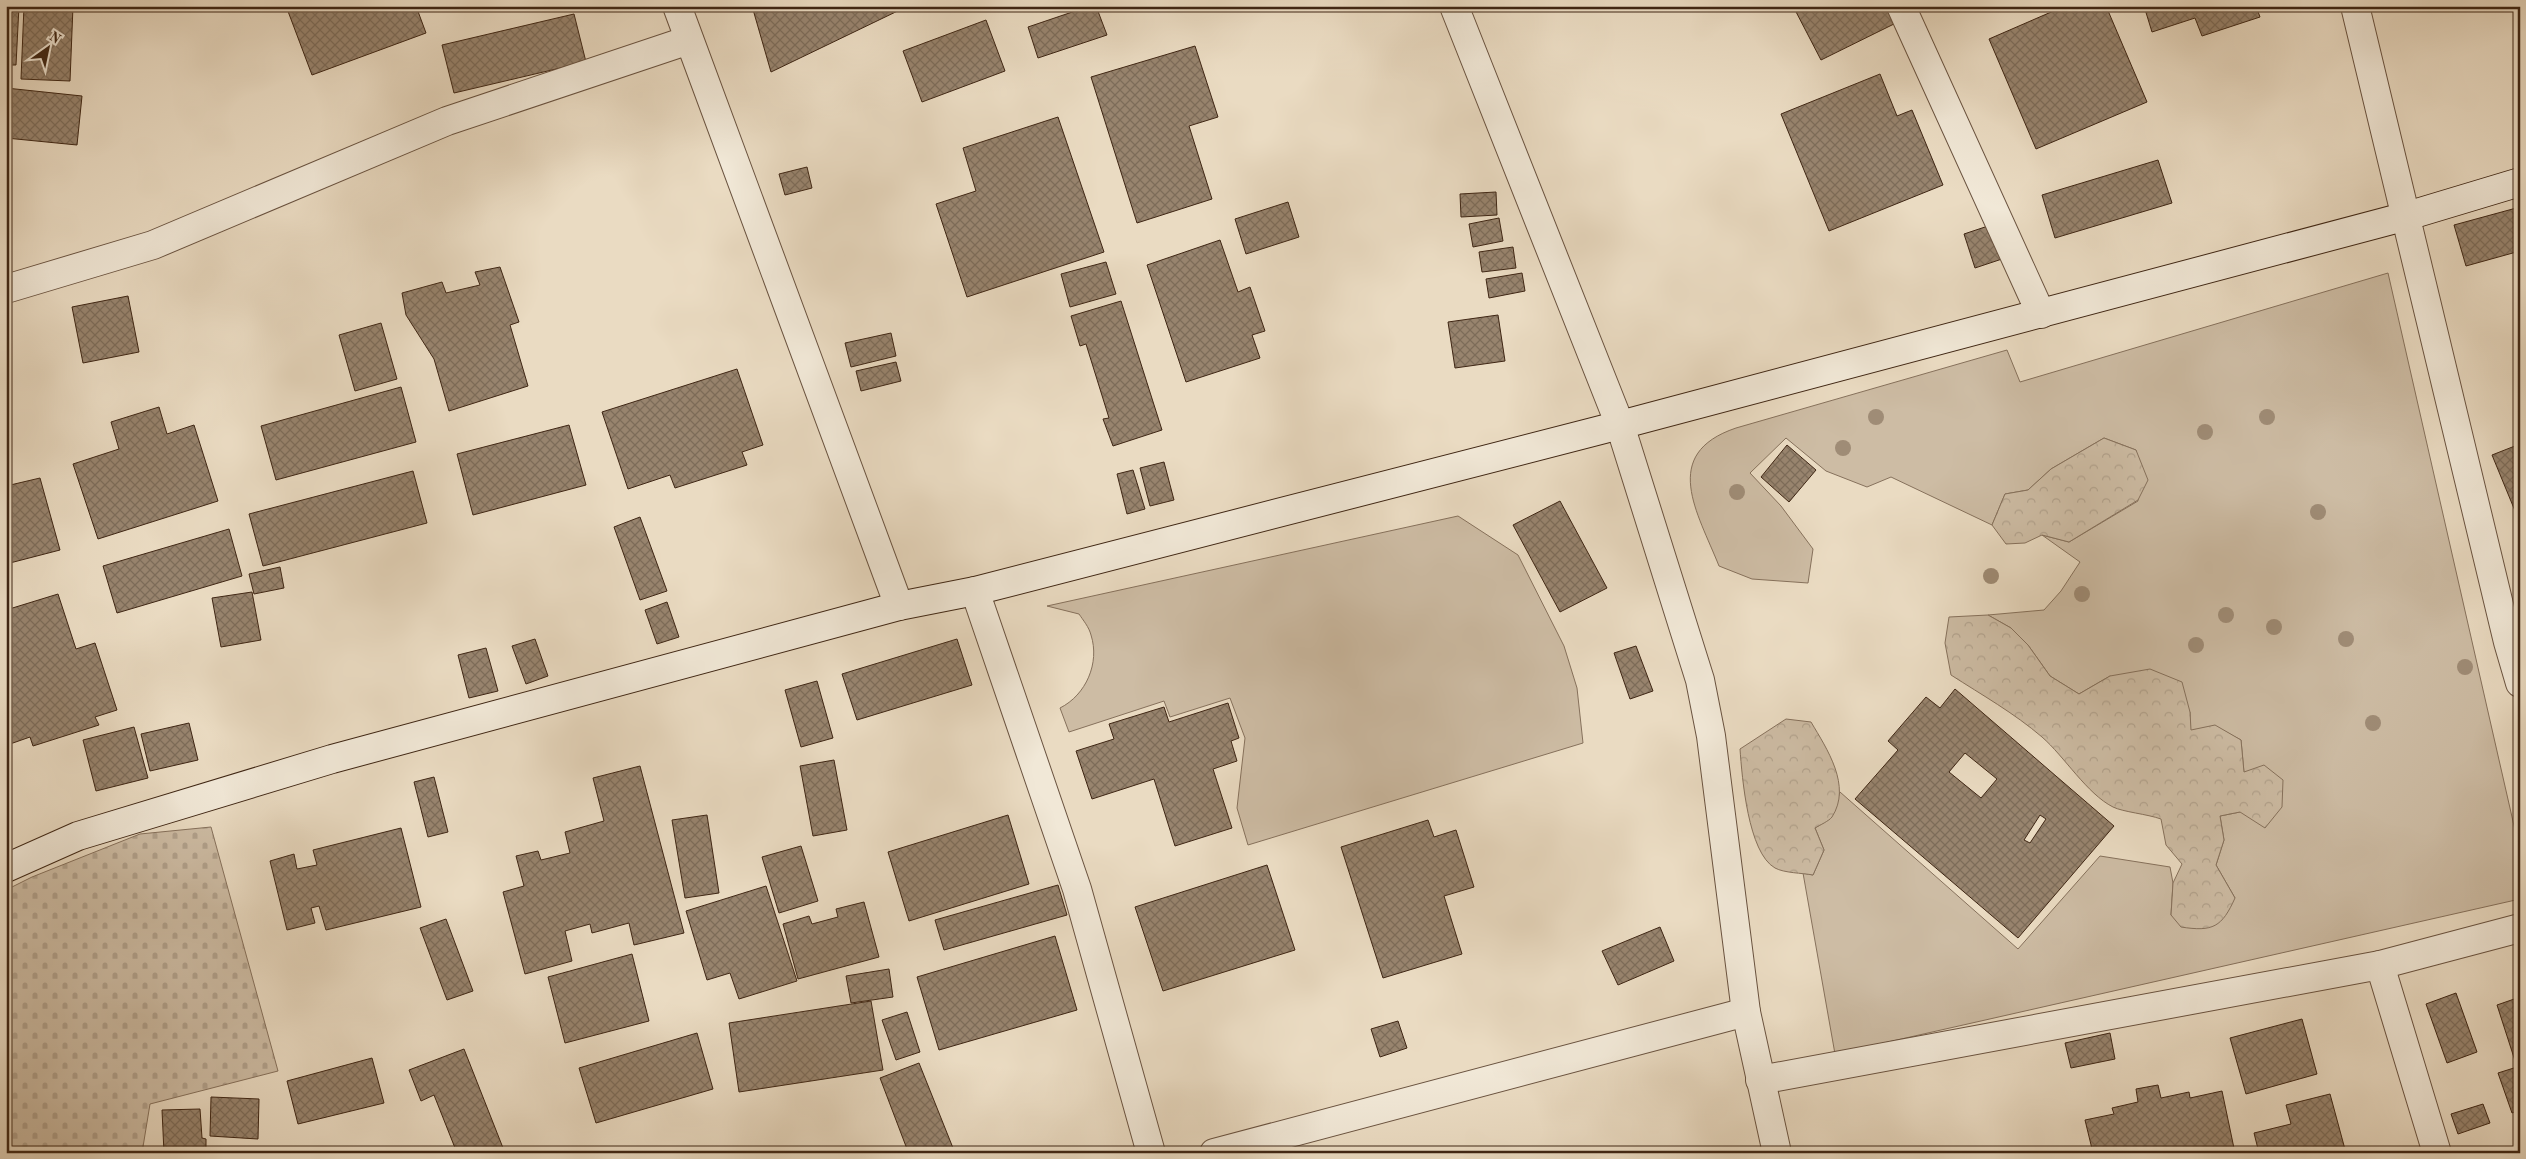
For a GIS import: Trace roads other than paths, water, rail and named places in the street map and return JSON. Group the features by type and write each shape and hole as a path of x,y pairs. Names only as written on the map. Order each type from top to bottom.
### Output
{"street":[{"path":"677,6 899,606"},
{"path":"1454,6 1620,425 1700,680 1711,736 1746,1012 1777,1153"},
{"path":"1901,6 2040,314"},
{"path":"2355,6 2508,642 2520,683"},
{"path":"6,290 154,244 448,121 689,40"},
{"path":"6,868 78,836 332,759 899,606 975,591 1620,425 2407,216 2520,182"},
{"path":"975,591 1077,890 1151,1153"},
{"path":"1760,1080 2380,964 2520,928"},
{"path":"2380,964 2437,1153"},
{"path":"1214,1153 1746,1012"}]}
